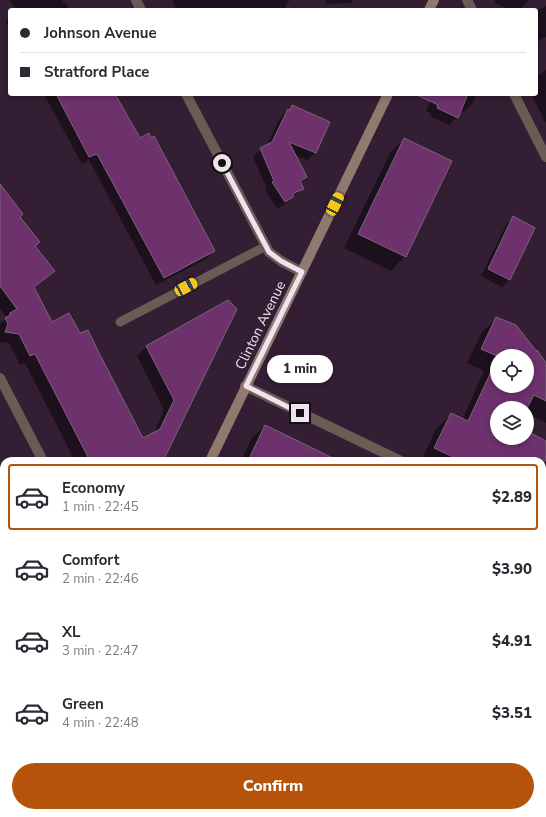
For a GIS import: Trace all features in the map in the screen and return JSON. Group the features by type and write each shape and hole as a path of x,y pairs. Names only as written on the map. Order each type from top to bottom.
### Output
{"main road":[{"name":"Clinton Avenue","path":"212,457 387,96"}],"street":[{"path":"187,96 269,252 302,272"},
{"path":"515,96 546,157"},
{"path":"0,378 41,457"},
{"path":"246,386 393,457"}],"lane":[{"path":"120,322 266,246"}],"building":[{"path":"57,96 116,96 140,138 149,133 151,138 154,136 215,251 164,278 97,154 89,157"},
{"path":"419,96 467,96 458,118 437,108 438,105"},
{"path":"292,105 330,122 316,153 289,142 307,177 300,181 304,189 294,193 293,197 285,202 272,182 274,181 260,148 272,142 288,109 290,110"},
{"path":"404,138 452,161 406,257 358,234"},
{"path":"0,184 23,214 20,217 40,242 35,246 55,271 34,287 52,322 69,313 80,333 88,330 143,438 160,429 174,400 146,346 228,300 237,309 165,457 88,457 35,354 30,356 19,334 5,332 8,324 5,318 17,309 0,286"},
{"path":"513,216 535,228 510,280 488,269"},
{"path":"496,317 516,325 546,363 546,401 534,395 531,401 490,401 490,445 534,445 534,435 546,441 546,457 453,457 434,448 451,413 468,421 490,374 490,393 534,393 534,349 490,349 490,353 481,349"},
{"path":"265,425 331,457 250,457"}],"route":[{"path":"222,163 269,252 281,261 302,272 246,386 300,413"}]}
